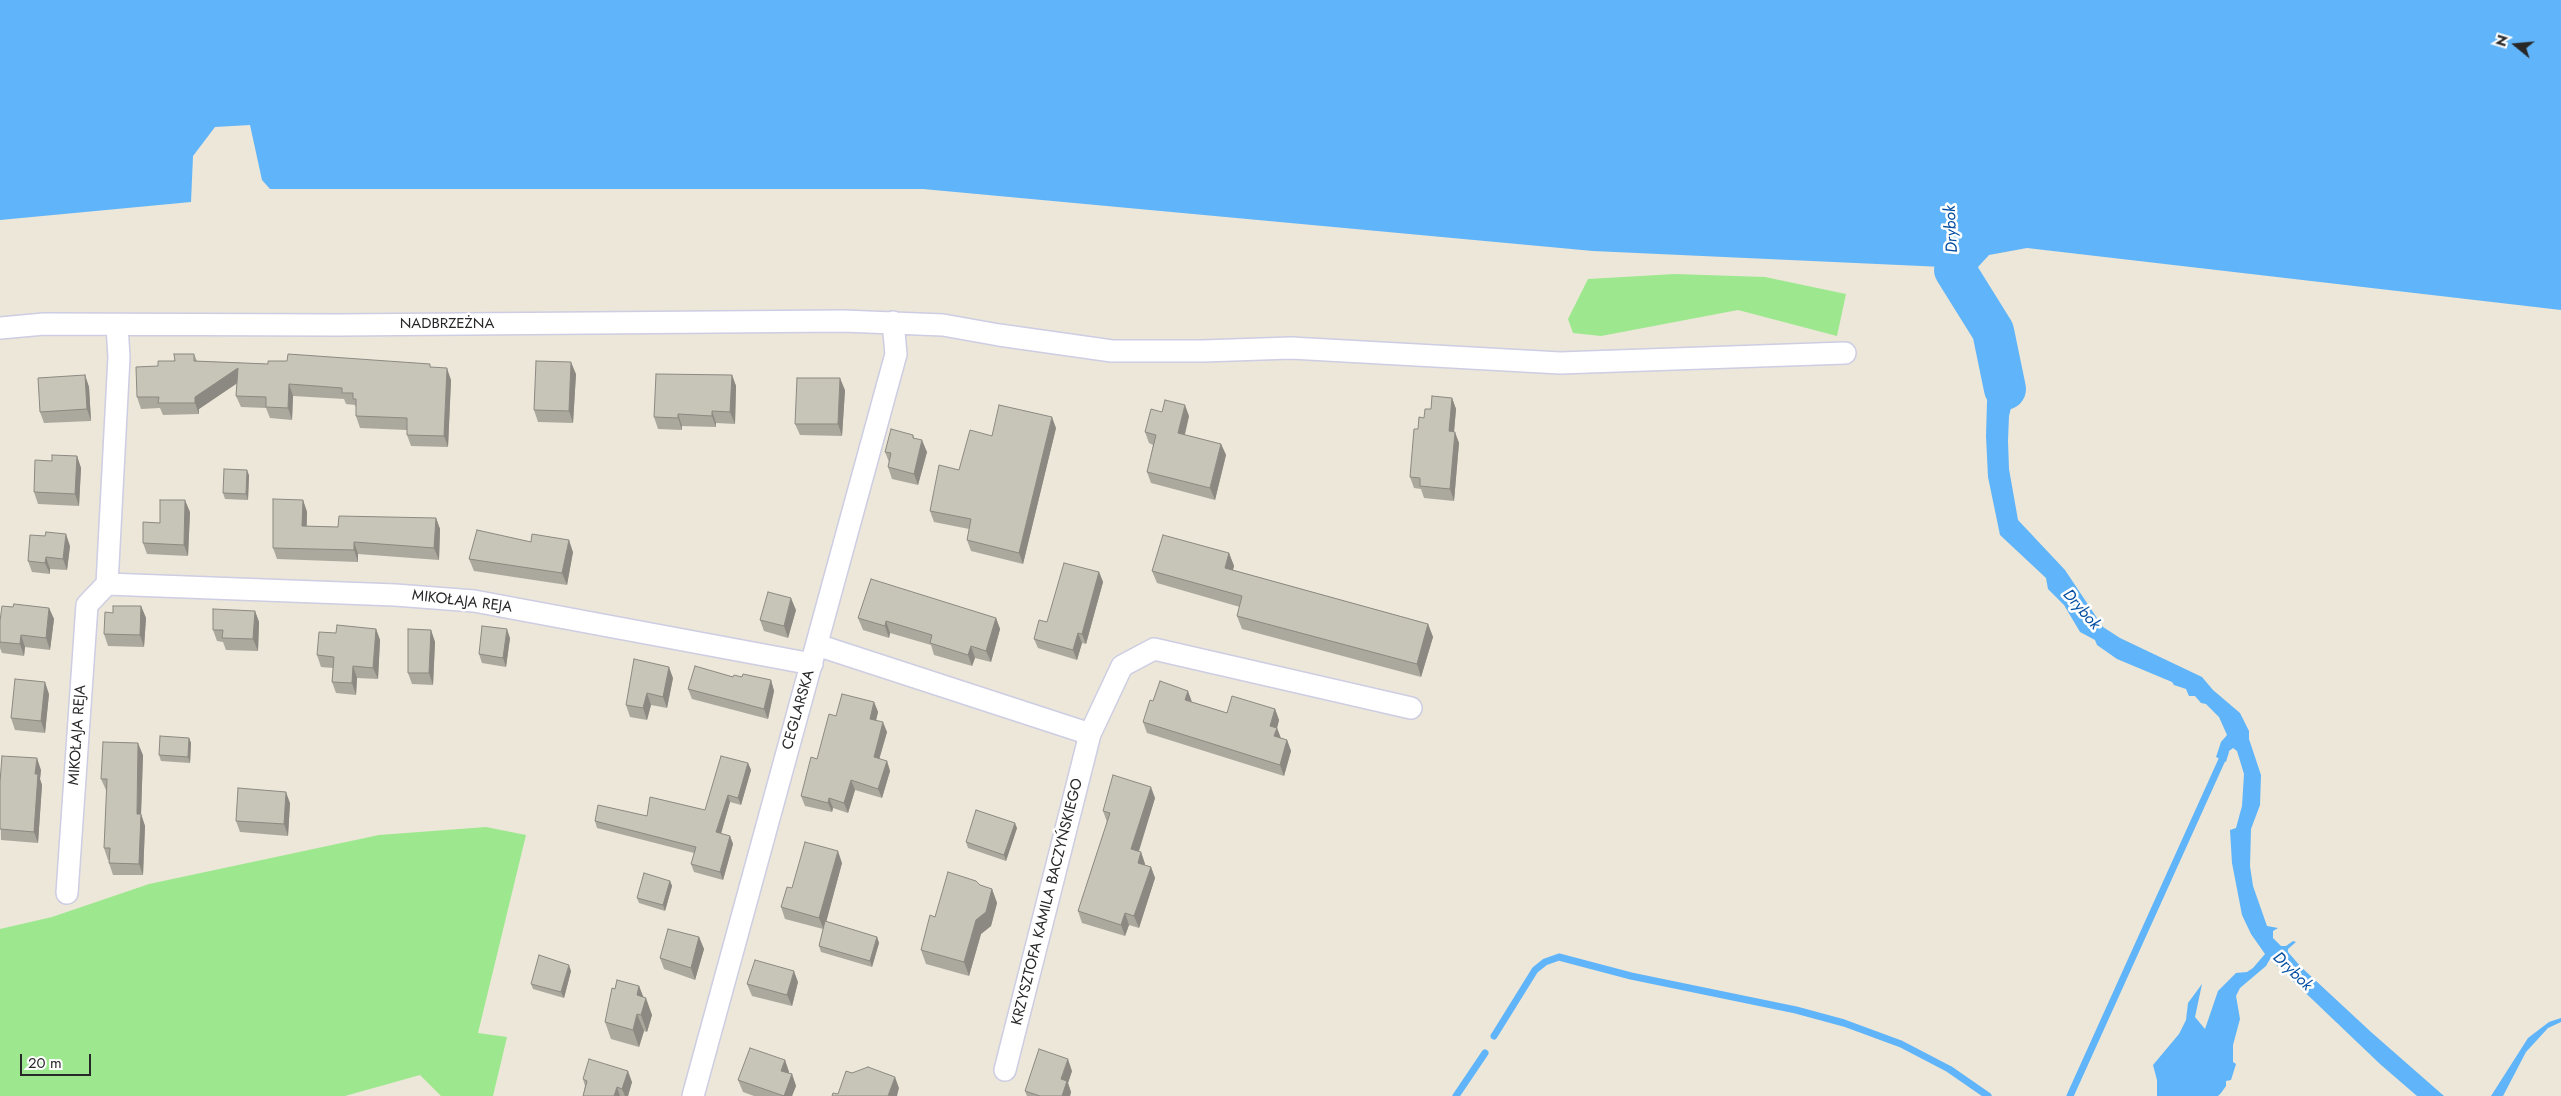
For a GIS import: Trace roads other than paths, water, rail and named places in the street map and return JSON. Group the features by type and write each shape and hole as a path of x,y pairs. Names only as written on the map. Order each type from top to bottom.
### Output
{"street":[{"name":"NADBRZEŻNA","path":"0,328 44,324 893,322 943,325 999,336 1112,350 1203,352 1291,348 1560,363 1845,353"},
{"name":"CEGLARSKA","path":"693,1096 896,354 893,322"},
{"path":"107,584 119,357 117,325"},
{"name":"MIKOŁAJA REJA","path":"67,893 88,605 107,584 395,595 474,601 814,654"},
{"name":"KRZYSZTOFA KAMILA BACZYŃSKIEGO","path":"1005,1070 1090,734 1122,666 1154,649 1411,708"},
{"path":"814,654 1090,734"}],"water":[{"path":"0,0 2561,0 2561,310 2027,248 1989,255 1978,267 1980,293 1995,317 1974,324 1953,296 1943,267 1593,251 923,189 270,189 262,180 250,125 215,127 193,156 191,202 0,220"},
{"path":"2001,328 2017,384 2009,416 2008,441 2009,469 2018,520 2065,570 2103,627 2120,638 2202,677 2213,690 2240,713 2249,731 2249,739 2261,775 2260,805 2251,829 2250,866 2253,886 2267,926 2278,928 2273,931 2273,938 2281,946 2286,946 2293,941 2296,942 2288,949 2288,952 2301,967 2444,1096 2417,1096 2380,1064 2270,959 2266,966 2240,988 2236,996 2240,1019 2233,1045 2233,1062 2236,1064 2231,1080 2226,1081 2226,1086 2221,1093 2218,1096 2157,1096 2157,1080 2153,1065 2179,1034 2186,1020 2188,1003 2202,984 2195,1017 2205,1029 2218,991 2236,973 2247,972 2253,968 2265,954 2251,934 2242,915 2232,863 2230,830 2236,828 2242,806 2244,774 2237,751 2233,748 2229,751 2226,762 2216,757 2221,742 2227,735 2219,717 2206,704 2201,703 2195,696 2189,696 2186,689 2117,659 2097,645 2095,640 2080,632 2064,605 2048,589 2046,578 2000,535 1988,477 1986,436 1987,402 1993,374 1979,336"},
{"path":"2561,1018 2561,1022 2548,1028 2526,1052 2503,1096 2491,1096 2528,1038 2549,1022"}],"waterway":[{"name":"Drybok","path":"1955,270 1993,331 2005,389"},
{"path":"2070,1096 2225,753"},
{"path":"1494,1036 1535,970 1545,962 1559,957 1631,976 1796,1010 1844,1023 1901,1044 1949,1069 1988,1096"},
{"path":"1456,1096 1485,1053"}]}
